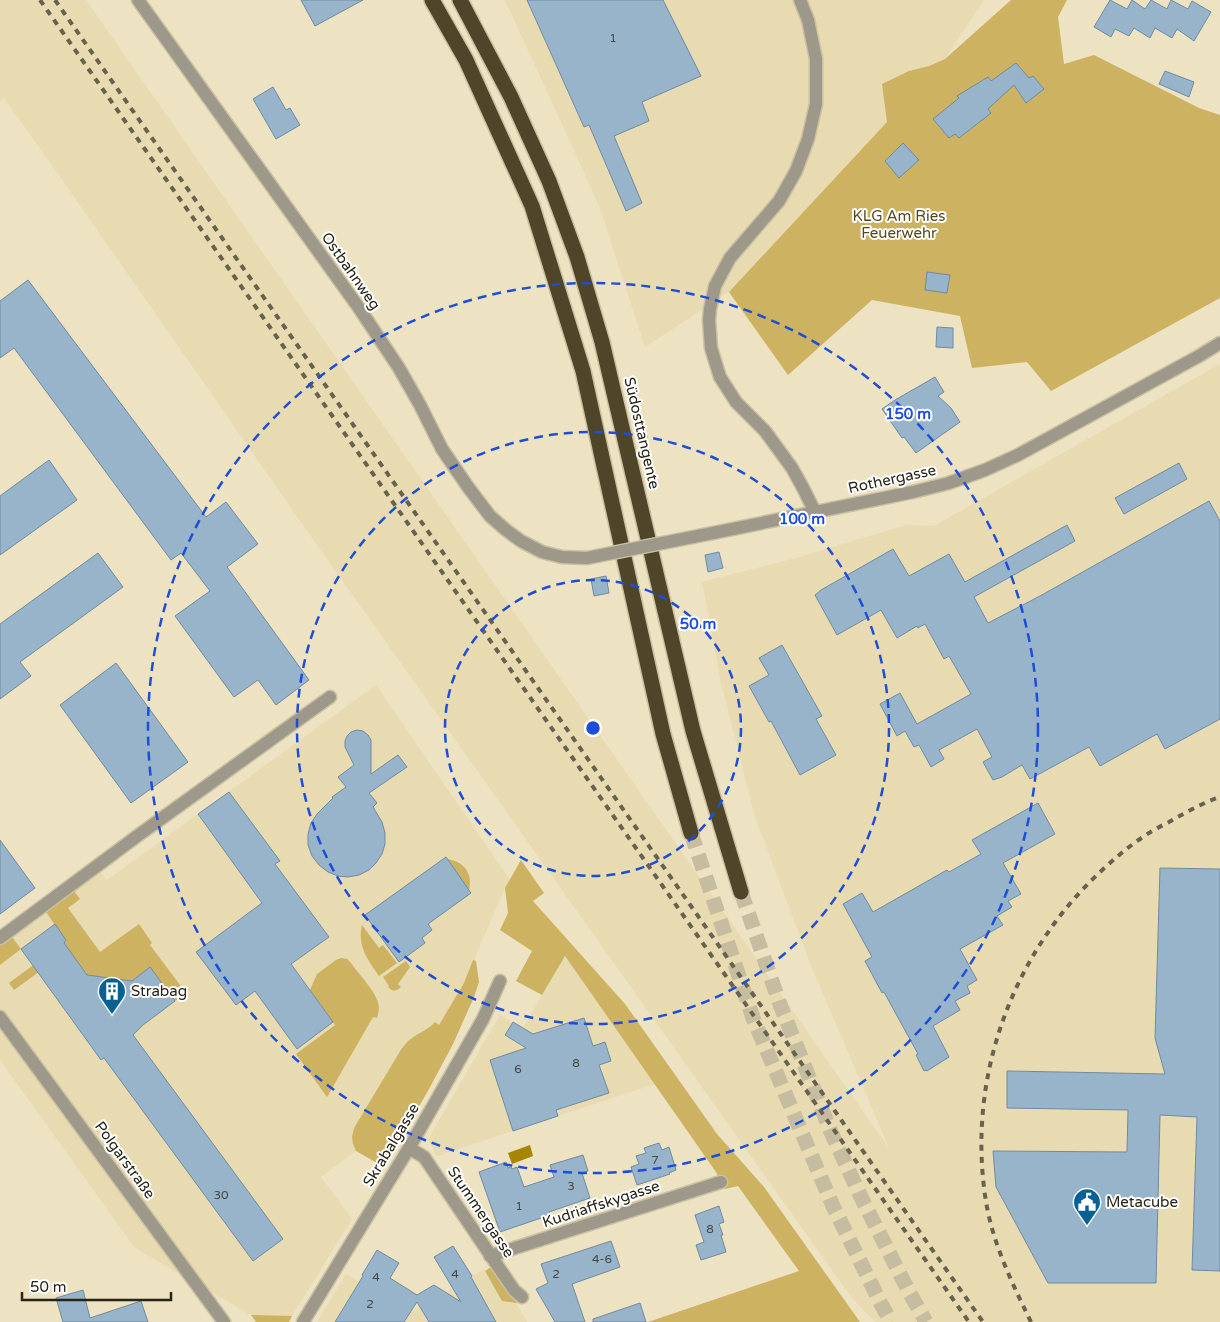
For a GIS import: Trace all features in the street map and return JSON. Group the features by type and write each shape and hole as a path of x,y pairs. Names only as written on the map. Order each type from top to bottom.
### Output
{"highway":[{"path":"432,0 466,60 532,206 583,371 663,734 691,833"},
{"name":"Südosttangente","path":"460,0 512,97 549,181 577,257 602,342 693,731 740,892"}],"street":[{"name":"Ostbahnweg","path":"138,0 347,292 399,368 442,449 468,487 490,516 521,541 542,552"},
{"path":"800,0 808,20 816,59 816,104 808,139 796,171 779,201 726,265 715,286 709,320 711,348 720,377 736,402 765,431 792,468 815,512"},
{"name":"Rothergasse","path":"542,552 562,557 587,558 913,492 949,483 986,470 1018,455 1220,343"},
{"path":"0,938 330,697"},
{"name":"Skrabalgasse","path":"303,1322 409,1148 483,1020 500,981"},
{"name":"Polgarstraße","path":"0,1017 224,1322"},
{"name":"Stummergasse","path":"409,1148 424,1157 490,1256 514,1290 522,1297"},
{"name":"Kudriaffskygasse","path":"490,1256 721,1182"}],"shaded area":[{"path":"0,0 86,0 890,1150 812,968 755,817 721,683 702,582 800,557 906,525 934,526 1220,364 1220,1322 875,1322 851,1297 305,528 56,171 4,98 0,101"},
{"path":"505,0 984,0 945,59 929,66 909,71 887,122 729,292 645,347 599,205"},
{"path":"376,685 512,883 505,888 464,983 364,1155 356,1151 321,1177 352,1219 292,1316 251,1315 135,1248 0,1060 0,945 100,872 107,880"},
{"path":"565,956 655,1084 437,1156 429,1141 431,1134 500,1015 523,1028"},
{"path":"530,1145 533,1156 512,1164 508,1153"},
{"path":"484,1269 502,1301 516,1303 527,1322 317,1322 346,1274 410,1313"}],"green space":[{"name":"KLG Am Ries Feuerwehr","path":"1011,0 1067,0 1058,17 1064,64 1094,55 1199,108 1220,115 1220,298 1051,391 1027,362 972,368 960,316 872,300 788,375 729,292 887,122 882,84 909,71 929,66 945,59"},
{"path":"447,859 458,862 466,869 470,879 469,890"},
{"path":"521,860 544,893 533,901 625,1004 717,1134 764,1187 860,1322 648,1322 799,1271 738,1186 725,1189 716,1172 565,956 542,995 516,981 532,951 500,930 508,913 505,888"},
{"path":"74,891 80,899 68,908 100,952 139,924 152,943 150,945 186,993 175,1001 150,967 132,981 87,975 69,950 14,990 9,983 66,941 46,912"},
{"path":"362,925 379,948 383,945 397,963 379,976 367,958 362,946"},
{"path":"12,937 21,949 0,965 0,945"},
{"path":"341,958 347,959 351,963 366,983 377,999 379,1009 377,1018 373,1017 327,1097 296,1054 335,1025 310,990 317,974"},
{"path":"473,960 476,961 479,982 474,997 453,1044 384,1167 356,1151 352,1137 354,1128 404,1045 435,1022 439,1025 464,983"},
{"path":"406,961 410,967 398,984 401,987 391,990 383,977"},
{"path":"491,1267 516,1303 502,1301 485,1271"},
{"path":"251,1315 292,1316 289,1322 256,1322"}],"building":[{"path":"301,0 363,0 315,26"},
{"path":"527,0 663,0 701,76 642,102 649,121 614,136 642,203 626,211 589,125 584,127"},
{"path":"1110,0 1127,9 1132,0 1145,9 1151,0 1167,9 1171,0 1188,9 1192,1 1211,12 1194,41 1177,29 1172,38 1155,28 1150,38 1134,28 1129,36 1115,29 1111,37 1094,27"},
{"path":"1016,63 1029,78 1033,76 1044,89 1026,103 1014,85 988,109 991,113 959,138 955,134 949,138 933,119 959,98 957,96 988,77 991,81"},
{"path":"1165,71 1194,82 1189,97 1159,84"},
{"path":"273,87 286,110 290,108 300,125 276,139 253,99"},
{"path":"903,143 919,160 899,178 885,161"},
{"path":"927,272 950,275 947,293 925,290"},
{"path":"28,280 206,517 226,502 258,544 227,567 309,680 276,705 258,680 234,697 175,616 210,591 181,553 171,560 14,348 0,358 0,301"},
{"path":"937,327 953,328 953,348 936,347"},
{"path":"935,377 944,392 938,396 951,408 960,422 916,453 904,437 902,438 882,409"},
{"path":"49,460 77,500 0,555 0,496"},
{"path":"1179,463 1187,479 1124,514 1115,498"},
{"path":"1209,501 1220,521 1220,719 1165,749 1157,734 1100,766 1089,747 1030,779 1022,765 993,780 983,762 992,757 977,729 939,750 944,759 931,767 919,745 914,747 905,731 897,736 880,704 900,693 917,724 971,694 949,656 944,659 925,624 918,628 917,626 897,638 881,610 837,635 815,595 893,549 909,576 949,554 965,582 1067,525 1075,541 974,597 988,623"},
{"path":"719,552 723,568 708,572 705,555"},
{"path":"98,553 123,587 20,662 31,676 0,699 0,624"},
{"path":"606,576 609,593 594,596 591,579"},
{"path":"782,645 822,716 816,719 836,755 800,775 771,721 769,722 749,686 769,675 759,658"},
{"path":"116,663 188,762 131,803 60,705"},
{"path":"363,731 371,740 371,774 398,755 407,767 369,793 377,803 373,807 382,822 385,844 382,854 369,870 359,875 348,877 328,872 319,865 312,856 308,845 308,834 311,823 317,814 332,797 346,787 338,777 354,765 345,747 345,741 351,732"},
{"path":"229,792 280,861 275,864 329,937 291,964 333,1022 297,1049 255,991 236,1005 196,952 262,903 198,814"},
{"path":"1038,803 1055,834 1003,863 1021,894 1008,901 1012,907 997,916 1003,925 960,949 977,980 967,986 970,993 955,1001 960,1010 933,1026 949,1057 924,1071 916,1055 918,1054 865,961 872,957 843,904 862,893 873,912 947,870 949,872 981,854 972,840"},
{"path":"0,840 35,888 0,914"},
{"path":"446,857 471,893 428,924 432,930 422,938 425,943 399,962 365,915"},
{"path":"1160,868 1220,869 1220,1271 1192,1270 1197,1117 1160,1115 1156,1283 1048,1283 996,1187 993,1151 1127,1152 1128,1110 1007,1108 1007,1071 1165,1074 1155,1038"},
{"path":"55,924 66,940 64,943 87,975 132,981 150,967 175,1001 133,1035 283,1239 253,1261 104,1058 101,1060 21,949"},
{"path":"584,1018 593,1046 605,1042 611,1061 599,1065 609,1093 556,1110 558,1116 513,1131 490,1060 526,1048 505,1035 513,1022 533,1034"},
{"path":"659,1143 662,1150 669,1147 676,1170 670,1174 637,1185 631,1167 639,1164 636,1156 646,1153 644,1148"},
{"path":"583,1155 588,1171 582,1173 590,1198 549,1212 550,1215 500,1232 479,1172 506,1162 508,1168 517,1167 524,1187 554,1177 550,1165"},
{"path":"719,1206 724,1222 719,1224 726,1252 701,1260 696,1245 704,1242 695,1215"},
{"path":"611,1241 620,1267 572,1284 585,1322 555,1322 536,1289 548,1283 541,1264"},
{"path":"453,1246 472,1276 496,1322 429,1322 417,1302 404,1322 335,1322 377,1250 399,1263 390,1278 417,1295 434,1285 461,1302 434,1257"},
{"path":"83,1290 90,1318 141,1301 148,1322 63,1322 56,1298"},
{"path":"640,1303 646,1322 593,1322 593,1319"}],"tunnel":[{"path":"691,833 753,1018 833,1206 891,1322"},
{"path":"741,892 781,1007 831,1132 861,1197 926,1322"}],"railway":[{"path":"40,0 969,1322"},
{"path":"55,0 983,1322"},
{"path":"1031,1322 1009,1276 997,1244 985,1195 981,1150 983,1106 991,1062 1003,1020 1020,980 1042,941 1068,905 1099,873 1151,831 1194,808 1220,797"}],"place":[{"name":"Strabag","path":"112,1015"},
{"name":"Metacube","path":"1087,1226"}]}
